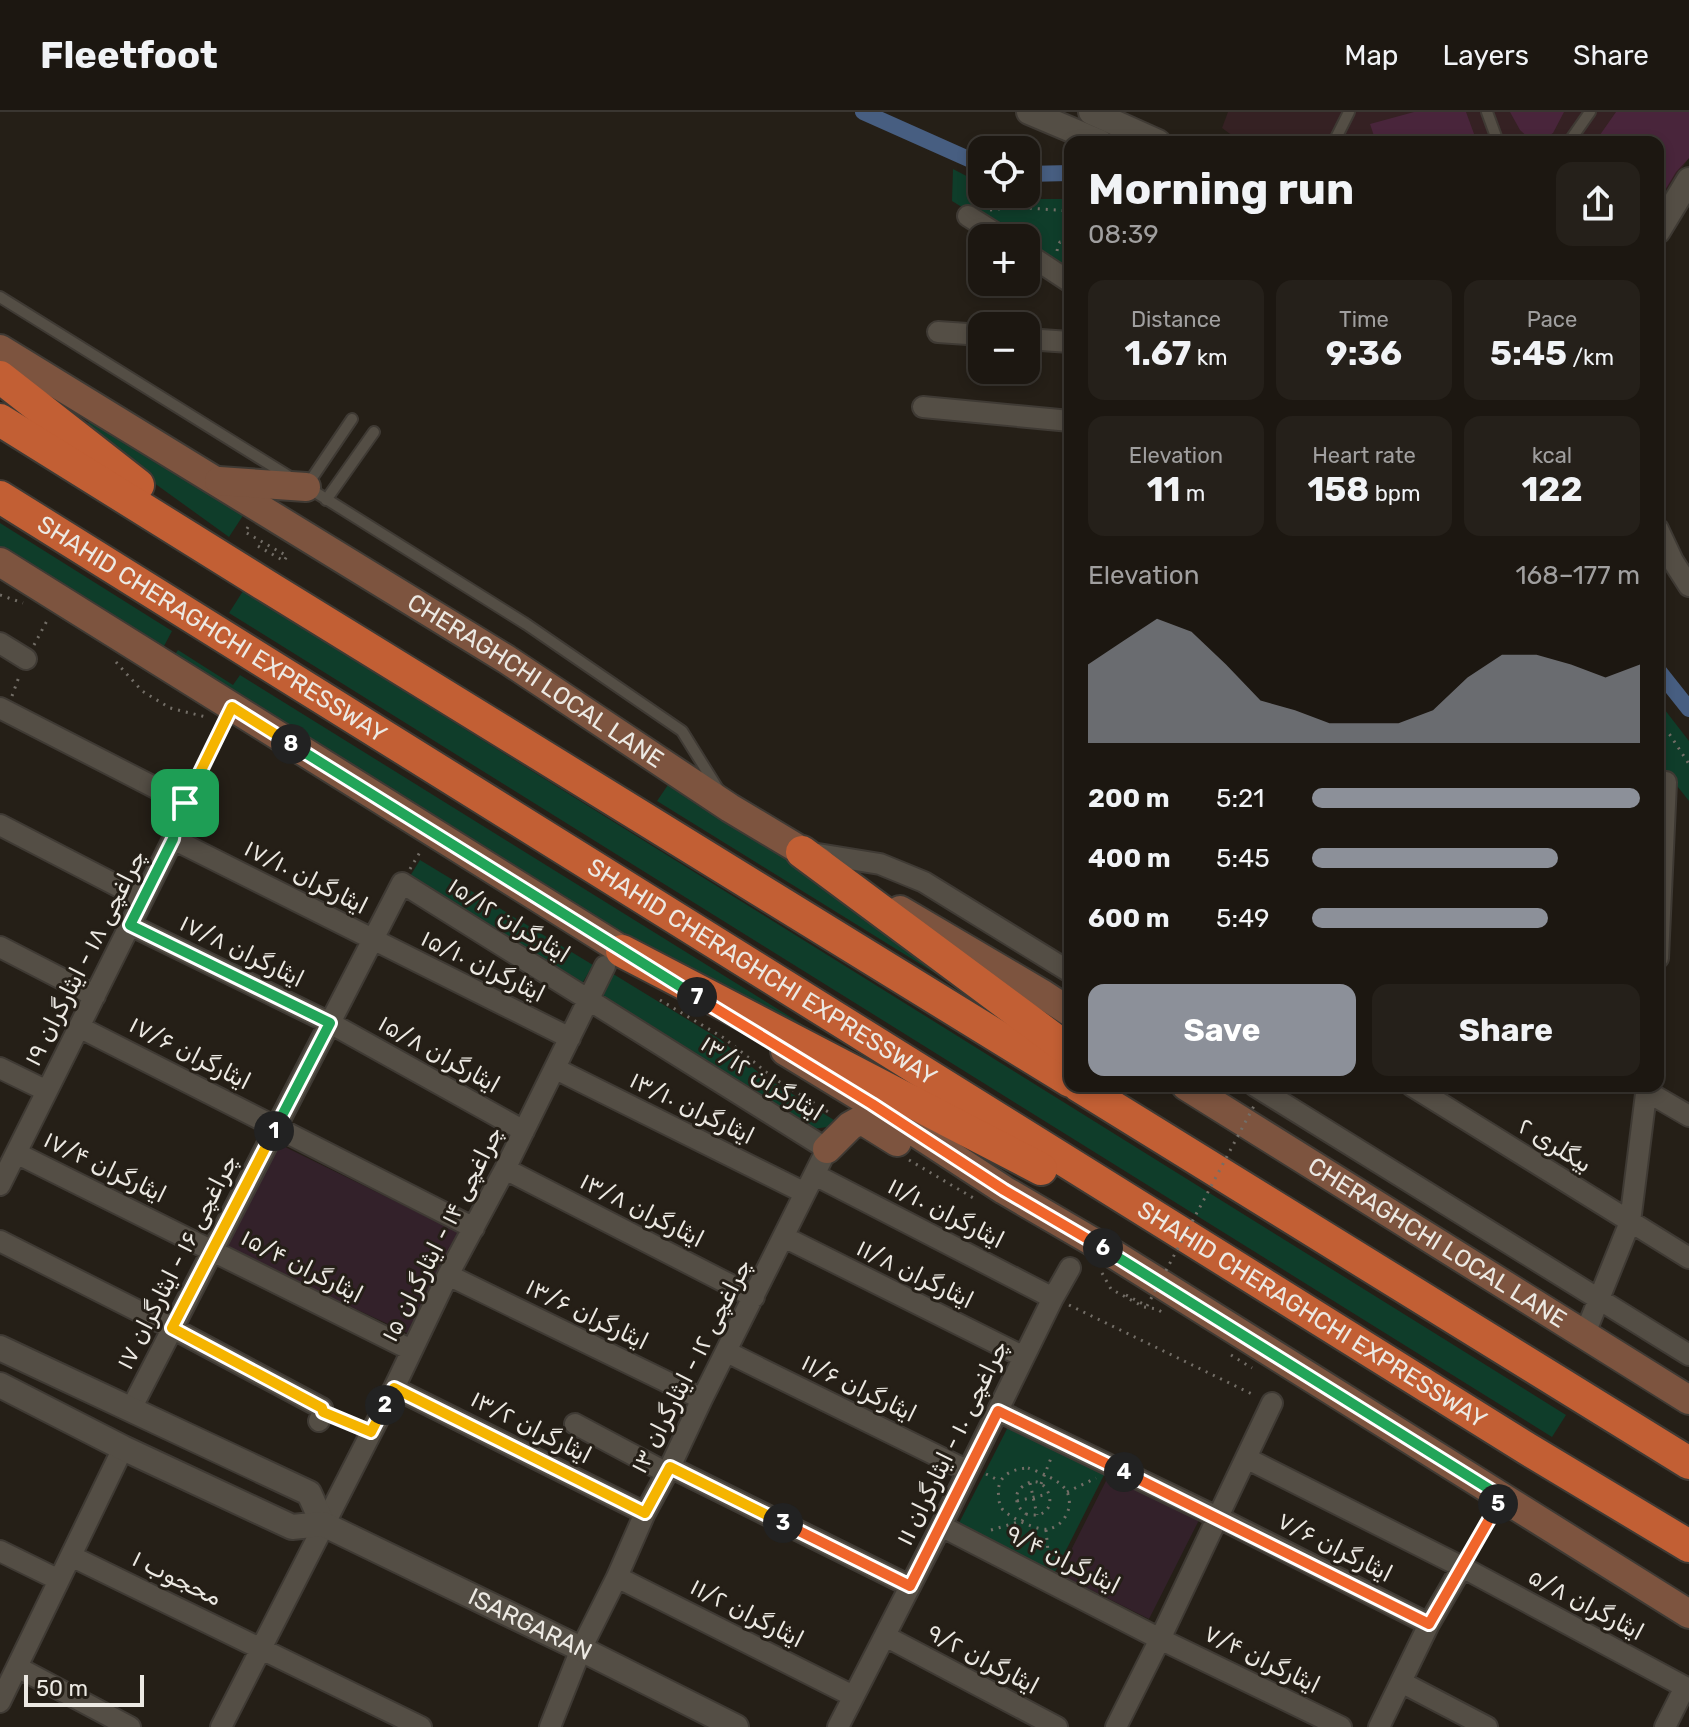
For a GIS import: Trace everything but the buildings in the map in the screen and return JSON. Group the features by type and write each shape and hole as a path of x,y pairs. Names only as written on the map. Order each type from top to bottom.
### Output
{"highway":[{"path":"0,377 270,588"},
{"path":"0,420 1064,1077"},
{"name":"SHAHID CHERAGHCHI EXPRESSWAY","path":"0,497 1526,1448"},
{"path":"802,852 1064,1047"},
{"path":"613,958 1270,1289"},
{"path":"1089,1092 1689,1463"},
{"path":"1124,1092 1294,1219"},
{"path":"1567,1387 1689,1451"},
{"path":"1526,1448 1689,1546"},
{"path":"1526,1448 1689,1568"}],"main road":[{"name":"CHERAGHCHI LOCAL LANE","path":"0,349 506,659 730,808 1064,1008"},
{"path":"216,480 316,493"},
{"path":"0,562 232,707 613,958 872,1104 968,1167 1107,1250 1689,1614"},
{"name":"CHERAGHCHI LOCAL LANE","path":"1196,1092 1689,1400"},
{"path":"827,1149 859,1121 909,1150 968,1167"}],"street":[{"path":"1029,112 1086,136"},
{"path":"1093,112 1145,136"},
{"path":"1664,221 1689,180"},
{"path":"968,216 981,224"},
{"path":"1040,262 1064,278"},
{"path":"938,332 968,334"},
{"path":"1040,340 1064,342"},
{"path":"923,407 1064,420"},
{"path":"1664,542 1689,586"},
{"path":"0,643 26,659"},
{"path":"2,715 185,803"},
{"path":"0,825 143,899"},
{"name":"چراغچی ۱۸ - ایثارگران ۱۹","path":"0,1185 173,839"},
{"name":"ایثارگران ۱۷/۱۰","path":"173,839 373,940"},
{"path":"802,852 880,864 924,882 1064,968"},
{"name":"چراغچی ۱۶ - ایثارگران ۱۷","path":"131,1409 402,883"},
{"name":"ایثارگران ۱۵/۱۲","path":"402,883 588,1000"},
{"name":"ایثارگران ۱۷/۸","path":"130,925 330,1023"},
{"name":"ایثارگران ۱۵/۱۰","path":"373,940 570,1038"},
{"path":"0,947 95,996"},
{"name":"چراغچی ۱۴ - ایثارگران ۱۵","path":"221,1727 394,1388 448,1275 556,1069 588,1000 613,958"},
{"name":"ایثارگران ۱۳/۱۲","path":"588,1000 827,1149"},
{"name":"ایثارگران ۱۵/۸","path":"330,1023 524,1131"},
{"name":"ایثارگران ۱۷/۶","path":"79,1027 474,1228"},
{"path":"0,1068 47,1091"},
{"name":"ایثارگران ۱۳/۱۰","path":"556,1069 810,1184"},
{"name":"بیگلری ۲","path":"1422,1092 1689,1258"},
{"path":"1584,1336 1630,1222 1646,1092"},
{"path":"1653,1092 1689,1116"},
{"path":"1255,1095 1599,1298 1689,1355"},
{"name":"چراغچی ۱۲ - ایثارگران ۱۳","path":"550,1727 581,1649 645,1513 827,1149"},
{"name":"ایثارگران ۱۷/۴","path":"16,1153 213,1250"},
{"name":"ایثارگران ۱۳/۸","path":"505,1169 754,1297"},
{"name":"ایثارگران ۱۱/۱۰","path":"810,1184 1053,1298"},
{"name":"ایثارگران ۱۱/۸","path":"784,1237 1024,1357"},
{"path":"0,1241 322,1408 321,1417"},
{"name":"ایثارگران ۱۵/۴","path":"213,1250 411,1350"},
{"name":"چراغچی ۱۰ - ایثارگران ۱۱","path":"838,1727 1070,1268"},
{"name":"ایثارگران ۱۳/۶","path":"448,1275 702,1399"},
{"path":"0,1348 309,1493 323,1524"},
{"name":"ایثارگران ۱۱/۶","path":"727,1352 968,1471"},
{"name":"ISARGARAN","path":"0,1385 123,1448 292,1527 323,1524 736,1727"},
{"name":"ایثارگران ۱۳/۲","path":"394,1388 645,1513"},
{"path":"1116,1727 1272,1403"},
{"name":"ایثارگران ۷/۶","path":"998,1411 1429,1624"},
{"path":"575,1424 910,1586"},
{"path":"1,1698 123,1448"},
{"name":"ایثارگران ۵/۸","path":"1246,1458 1462,1567 1685,1687 1665,1727"},
{"name":"ایثارگران ۹/۴","path":"941,1526 1160,1639"},
{"path":"0,1551 59,1580"},
{"name":"محجوب ۱","path":"71,1556 421,1727"},
{"path":"1379,1727 1429,1624 1462,1567"},
{"name":"ایثارگران ۱۱/۲","path":"617,1577 853,1696"},
{"name":"ایثارگران ۹/۲","path":"885,1636 1057,1727"},
{"name":"ایثارگران ۷/۴","path":"1160,1639 1341,1727"},
{"path":"17,1667 130,1727"},
{"path":"1401,1682 1487,1727"}],"lane":[{"path":"1337,136 1349,112"},
{"path":"1487,112 1496,136"},
{"path":"1573,136 1590,112"},
{"path":"0,297 526,624 682,731 730,808"},
{"path":"316,493 352,419"},
{"path":"316,493 374,432"},
{"path":"173,839 175,823 185,803"}],"path":[{"path":"968,216 997,208 1064,211"},
{"path":"1060,258 1058,246 1064,242"},
{"path":"245,532 287,556 284,561 256,545"},
{"path":"2,715 26,659 59,600"},
{"path":"185,803 232,707"},
{"path":"1664,729 1689,764"},
{"path":"402,883 422,848"},
{"path":"1111,1289 1147,1306 1255,1095"},
{"path":"1053,1298 1272,1403"},
{"path":"321,1417 371,1432"},
{"path":"1041,1484 1059,1441"},
{"path":"1028,1468 1044,1475 1061,1484 1067,1492 1069,1507 1060,1523 1046,1530 1031,1527 1004,1510 998,1491 998,1485 1010,1472 1028,1468"},
{"path":"1067,1492 1115,1468"},
{"path":"1030,1483 1037,1515"},
{"path":"1024,1484 1041,1484 1050,1494 1047,1509 1037,1515 1021,1511 1017,1501 1019,1489 1024,1484"},
{"path":"1017,1501 1050,1494"},
{"path":"1462,1567 1502,1497"},
{"path":"1046,1530 1052,1583"}],"shaded area":[{"path":"1228,112 1689,112 1689,158 1664,193 1664,136 1233,136 1222,128"},
{"path":"277,1143 460,1233 407,1333 225,1246"},
{"path":"1109,1475 1199,1520 1149,1619 1059,1574"}],"green space":[{"path":"953,169 968,177 968,208 1040,208 1040,199 1064,199 1064,268 1040,254 1040,224 990,224 952,201"},
{"path":"91,418 244,514 229,537 84,430"},
{"path":"0,523 172,631 163,648 0,548"},
{"path":"243,591 1566,1415 1552,1437 229,613"},
{"path":"178,650 233,685 240,675 858,1059 617,931 174,656"},
{"path":"1664,709 1689,741 1689,801 1664,770"},
{"path":"672,779 918,953 959,988 657,801"},
{"path":"420,860 593,965 580,987 407,881"},
{"path":"610,972 721,1040 760,1074 834,1120 827,1127 813,1129 595,999"},
{"path":"1009,1425 1105,1473 1055,1572 959,1523"}],"waterway":[{"path":"863,112 968,159"},
{"path":"1040,174 1064,173"},
{"path":"1664,678 1689,709"}],"route":[{"path":"232,707 1502,1497 1429,1624 998,1411 910,1586 670,1467 645,1513 394,1388 371,1432 323,1412 322,1408 172,1328 330,1023 130,925 173,839 175,823 185,803 232,707"}]}
